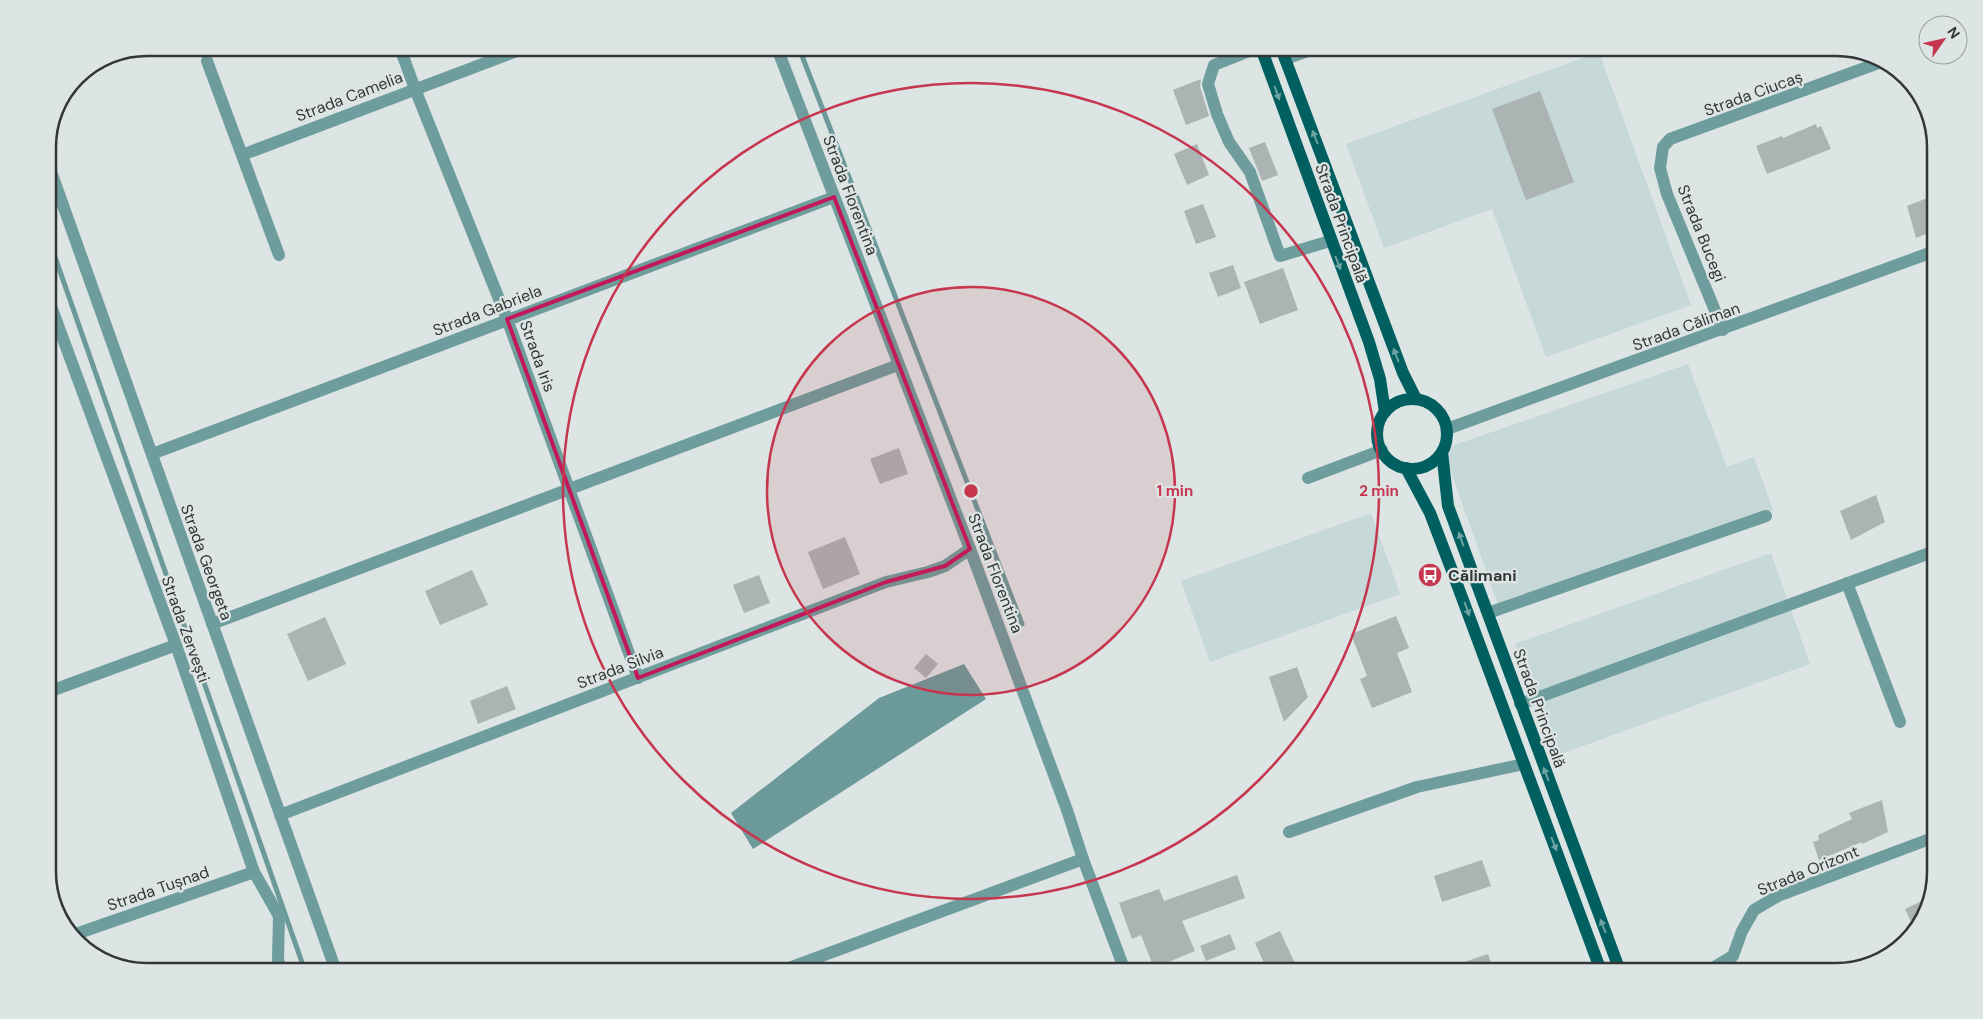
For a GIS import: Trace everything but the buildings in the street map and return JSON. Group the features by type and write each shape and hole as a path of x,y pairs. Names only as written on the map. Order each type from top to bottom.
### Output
{"main road":[{"name":"Strada Principală","path":"1264,56 1368,342 1380,378 1385,412"},
{"name":"Strada Principală","path":"1284,56 1403,373 1416,400"},
{"path":"1416,400 1433,406 1444,420 1447,430 1446,445 1437,459 1423,468 1406,468 1392,462 1382,450 1378,441 1378,431 1385,412 1399,402 1416,400"},
{"name":"Strada Principală","path":"1442,452 1448,506 1617,963"},
{"path":"1406,468 1430,513 1598,963"}],"street":[{"name":"Strada Iris","path":"403,56 414,89 507,319 638,678"},
{"name":"Strada Camelia","path":"242,155 503,56"},
{"name":"Strada Florentina","path":"780,56 970,549 1122,963"},
{"path":"1236,56 1214,65 1208,84 1217,114 1229,142 1250,172 1280,256 1330,241"},
{"path":"207,61 279,255"},
{"name":"Strada Ciucaș","path":"1664,147 1670,140 1874,65"},
{"name":"Strada Bucegi","path":"1664,147 1660,168 1667,194 1723,330"},
{"name":"Strada Georgeta","path":"56,185 333,963"},
{"name":"Strada Gabriela","path":"152,454 834,197"},
{"name":"Strada Căliman","path":"1447,430 1927,254"},
{"name":"Strada Zervești","path":"56,320 176,645 254,872 279,916 279,963"},
{"path":"212,624 898,365"},
{"path":"1308,478 1382,450"},
{"path":"1488,613 1766,516"},
{"name":"Strada Silvia","path":"280,815 886,582 945,566 970,549"},
{"path":"1520,704 1927,554"},
{"path":"1848,584 1900,722"},
{"path":"56,689 176,645"},
{"path":"1289,832 1417,787 1524,764"},
{"name":"Strada Orizont","path":"1721,963 1733,956 1742,931 1754,910 1778,896 1927,840"},
{"path":"805,963 1083,859"},
{"name":"Strada Tușnad","path":"80,933 254,872"}],"highlighted area":[{"path":"834,197 970,549 945,566 886,582 638,678 507,319"}],"shaded area":[{"path":"1588,56 1600,56 1691,305 1546,357 1492,209 1384,248 1346,144"},
{"path":"1688,364 1727,467 1754,457 1773,510 1499,607 1443,449"},
{"path":"1371,513 1400,594 1210,662 1181,581"},
{"path":"1771,553 1810,664 1555,756 1515,644"}],"water":[{"path":"964,664 986,699 753,849 731,813 879,698"}],"waterway":[{"path":"802,56 1022,624"},
{"path":"56,260 302,963"}],"place":[{"name":"Călimani","path":"1430,575"}]}
